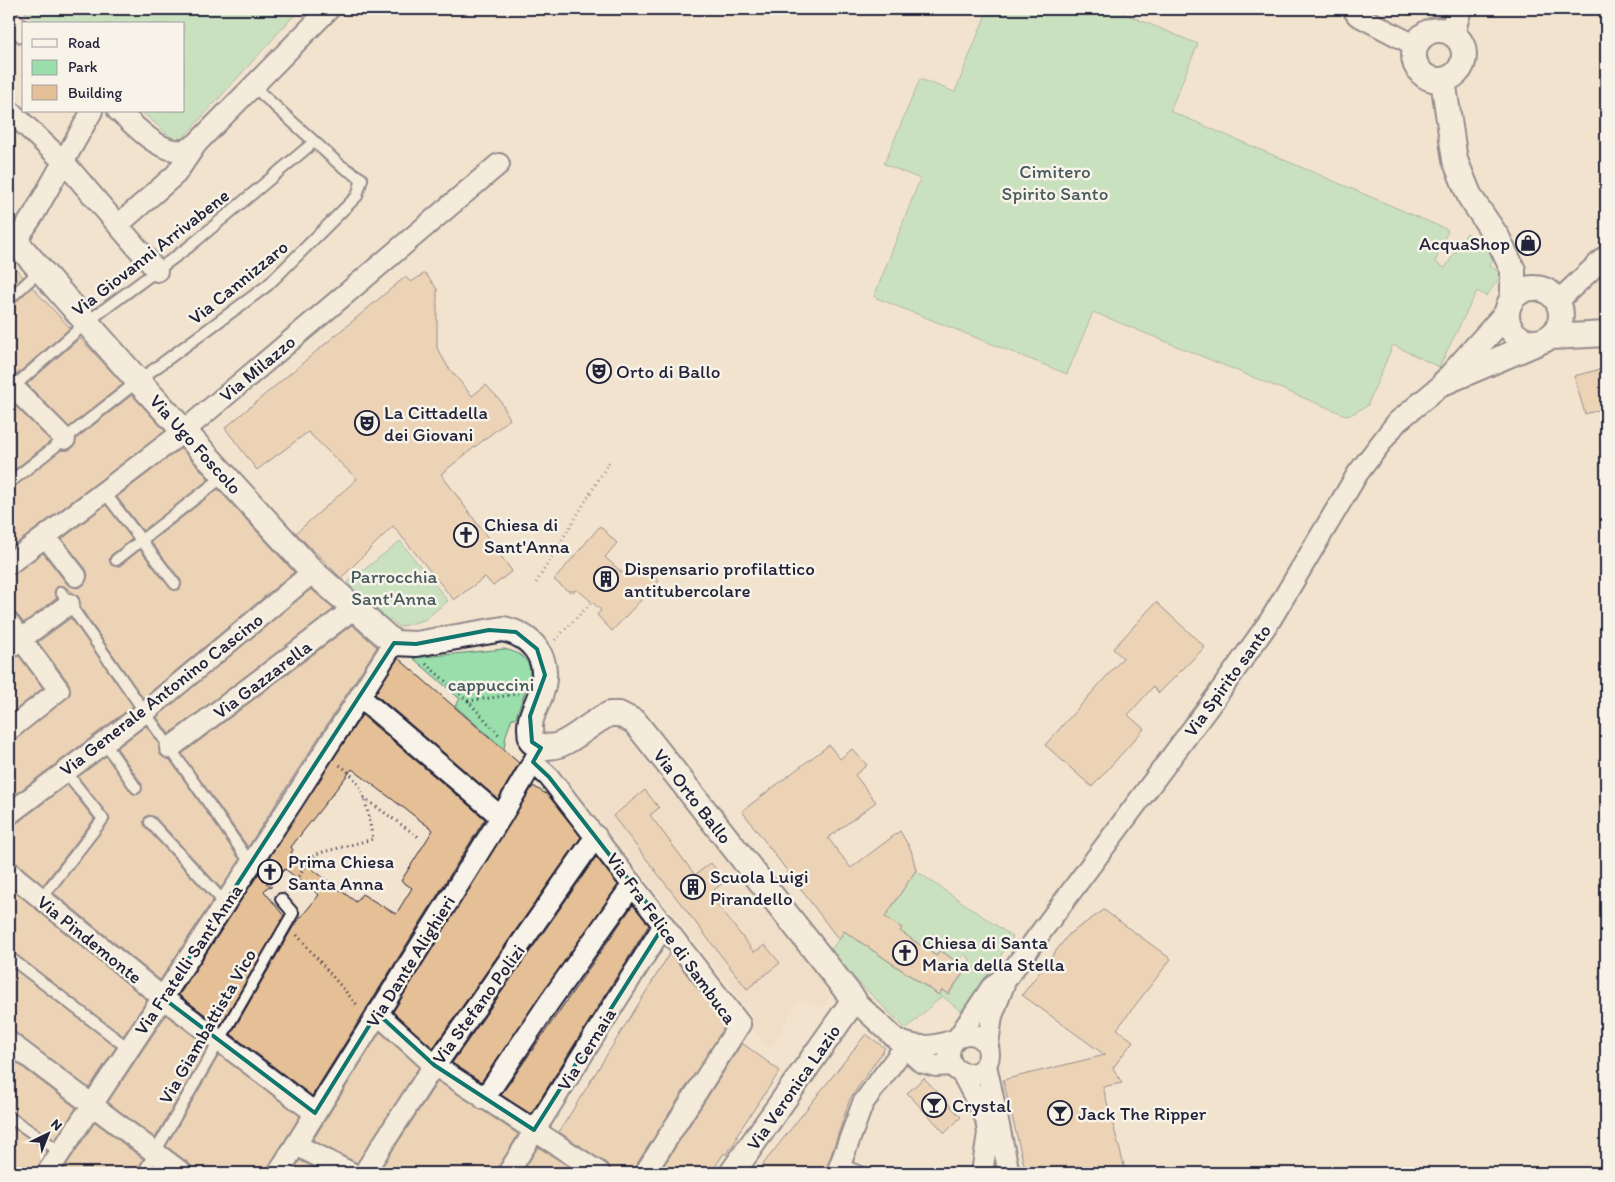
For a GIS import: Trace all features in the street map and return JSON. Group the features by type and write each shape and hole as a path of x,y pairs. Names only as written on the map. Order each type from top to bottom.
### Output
{"street":[{"path":"118,225 176,174 198,143 329,9"},
{"path":"1353,9 1357,15 1416,46"},
{"path":"1452,33 1459,9"},
{"path":"9,20 22,31"},
{"path":"1444,30 1452,33 1463,47 1462,64 1451,77 1443,80 1434,80 1420,71 1415,63 1416,46 1427,33 1444,30"},
{"path":"1443,80 1454,160 1470,197 1497,237 1513,270 1510,329 1523,340 1545,340 1606,333"},
{"path":"9,110 64,162 157,271"},
{"path":"12,238 64,162 91,112"},
{"path":"119,112 153,140 171,150 184,150 198,143"},
{"name":"Via Milazzo","path":"9,564 105,493 184,430 499,164"},
{"path":"1497,237 1526,265 1555,300 1561,320 1545,340"},
{"name":"Via Ugo Foscolo","path":"12,238 138,381 313,572 394,643"},
{"path":"1555,300 1606,256"},
{"path":"1510,305 1528,288 1555,300 1606,333"},
{"name":"Via Spirito santo","path":"1006,979 1213,701 1271,618 1358,473 1397,422 1445,382 1510,305"},
{"name":"Via Spirito santo","path":"1445,382 1545,340"},
{"path":"10,387 65,438"},
{"path":"46,536 76,576"},
{"name":"Via Generale Antonino Cascino","path":"9,814 145,712 313,572"},
{"path":"15,644 65,598"},
{"name":"Via Gazzarella","path":"170,748 353,609"},
{"path":"9,623 15,644 59,690 9,730"},
{"path":"394,643 416,644 503,629 516,632 528,639 540,655 545,675 542,688 530,716 529,732 537,755"},
{"name":"Via Fratelli Sant'Anna","path":"47,1173 360,698 394,643"},
{"path":"360,698 501,817"},
{"name":"Via Orto Ballo","path":"537,755 561,744 610,714 619,714 635,722 854,1000"},
{"name":"Via Dante Alighieri","path":"278,1173 501,817 537,755"},
{"name":"Via Fra Felice di Sambuca","path":"537,755 549,777 740,1024 645,1173"},
{"name":"Via Stefano Polizi","path":"364,1173 434,1065 596,836"},
{"name":"Via Pindemonte","path":"9,872 163,998 315,1113"},
{"path":"484,1099 550,1001 633,884"},
{"name":"Via Cernaia","path":"508,1173 664,925"},
{"path":"982,1173 988,1133 986,1119 949,1052 991,988 1006,979"},
{"path":"854,1000 898,1043 928,1065 976,1073 987,1055 992,1016 1006,979"},
{"name":"Via Veronica Lazio","path":"732,1173 854,1000"},
{"path":"374,1017 434,1065 600,1173"},
{"path":"898,1043 924,1047 972,1034 984,1040 1009,1173"},
{"path":"9,1042 182,1173"},
{"path":"839,1169 863,1103 898,1043"},
{"path":"306,1150 351,1173"}],"lane":[{"name":"Via Cannizzaro","path":"9,483 138,381 268,285 357,196 362,179 340,165 254,87"},
{"name":"Via Giovanni Arrivabene","path":"10,387 87,322 190,246 314,142"},
{"path":"9,299 42,270"},
{"path":"116,560 224,476"},
{"path":"105,493 175,584"},
{"path":"65,598 251,864"},
{"path":"104,742 136,788"},
{"path":"41,899 103,819 65,771"},
{"path":"150,822 225,903"},
{"path":"281,899 293,913 287,924"},
{"name":"Via Giambattista Vico","path":"143,1173 287,924"},
{"path":"9,957 128,1048"},
{"path":"9,1117 61,1152"},
{"path":"839,1169 863,1173"}],"path":[{"path":"536,583 611,459"},
{"path":"540,655 592,602"},
{"path":"394,643 419,658 468,701 499,735"},
{"path":"468,701 520,693"},
{"path":"281,899 316,854 373,839 364,798 352,773 334,761"},
{"path":"364,798 420,838"},
{"path":"287,924 374,1017"}],"highlighted area":[{"path":"489,630 516,632 537,649 545,675 530,716 532,742 541,748 533,762 549,777 664,925 534,1130 434,1065 377,1013 315,1113 163,998 394,643 416,644"}],"shaded area":[{"path":"612,728 625,734 833,994 823,1008 799,999 770,1051 750,1026 753,1016 558,766 600,730"}],"green space":[{"path":"22,9 300,9 182,139 172,138 142,112 185,112 185,22 37,22"},
{"name":"Cimitero Spirito Santo","path":"988,9 1113,9 1198,44 1170,111 1448,230 1435,262 1445,268 1467,233 1487,246 1494,258 1489,266 1503,274 1486,296 1477,291 1439,367 1393,345 1367,406 1348,416 1093,312 1067,374 874,297 920,179 884,164 920,79 955,92"},
{"name":"Parrocchia Sant'Anna","path":"400,541 448,601 424,620 399,627 391,619 385,626 346,584"},
{"name":"cappuccini","path":"504,649 518,654 526,660 530,677 516,718 512,718 506,735 504,749 455,706 460,699 413,658"},
{"path":"915,870 1013,937 963,1013 942,996 906,1029 829,953 844,931 938,995 942,990 949,994 965,971 968,972 970,959 964,954 958,963 941,950 936,956 900,931 901,928 888,919 886,922 870,893 892,907"}],"building":[{"path":"9,261 23,277 9,290"},
{"name":"La Cittadella dei Giovani","path":"425,273 437,289 437,348 448,367 472,396 486,385 500,400 510,419 441,474 512,571 493,586 485,577 454,600 393,526 341,578 296,533 357,479 308,432 257,470 225,428 405,277 411,282"},
{"path":"32,287 70,328 17,374 9,366 9,306 14,304"},
{"path":"80,338 123,384 69,427 27,384"},
{"path":"1601,369 1602,372 1606,371 1606,408 1585,414 1574,376"},
{"path":"132,395 165,431 9,549 9,490 61,450 73,448 77,438"},
{"path":"12,403 51,441 9,474 9,406"},
{"path":"181,448 209,479 143,531 117,497"},
{"path":"218,489 294,572 143,698 80,607 79,597 64,586 57,587 54,592 57,598 24,623 14,612 9,611 9,576 43,553 67,584 77,588 84,585 88,575 86,569 62,539 106,505 132,539 111,555 109,560 111,565 120,566 140,550 170,588 179,590 181,580 151,542"},
{"name":"Dispensario profilattico antitubercolare","path":"600,526 617,543 605,557 628,578 642,565 659,581 612,631 597,615 601,610 577,589 575,591 568,591 554,580"},
{"path":"311,589 334,609 169,734 157,717"},
{"path":"1156,602 1205,647 1159,693 1153,687 1128,715 1144,729 1092,787 1045,745 1123,658 1113,649"},
{"path":"71,618 133,706 9,799 9,742 16,739 70,694 69,683 38,642"},
{"path":"352,625 377,647 248,847 182,754"},
{"path":"19,656 43,688 9,715 9,660"},
{"path":"398,658 519,763 498,799 375,694"},
{"path":"362,715 485,819 312,1096 231,1034 293,927 319,895 285,869 264,891 284,916 220,1026 179,995","holes":["352,769 433,830 401,881 412,888 396,914 362,894 356,902 291,853 293,850 291,847"]},
{"path":"146,726 159,744 160,755 170,760 240,860 221,888 155,817 149,815 145,817 145,827 213,900 160,980 54,893 110,820 78,777 106,756 131,792 136,795 140,793 142,784 117,748"},
{"path":"829,745 840,759 852,749 867,765 855,775 876,802 828,838 851,868 900,831 911,850 916,870 885,917 902,928 900,931 936,956 940,950 966,969 948,994 942,990 939,995 844,931 839,940 742,811"},
{"path":"67,785 94,819 43,885 17,863 9,860 9,826 16,824"},
{"path":"533,786 548,795 581,837 433,1048 393,1012"},
{"name":"Scuola Luigi Pirandello","path":"645,790 659,808 650,815 695,875 711,863 725,881 709,894 754,952 765,945 780,963 747,989 613,816"},
{"path":"596,857 618,885 481,1082 452,1063"},
{"path":"9,887 147,1000 123,1036 9,950"},
{"path":"633,905 649,925 531,1114 501,1095"},
{"path":"1104,910 1171,959 1117,1029 1133,1041 1113,1068 1122,1083 1103,1087 1126,1173 1026,1173 1003,1080 1105,1055 1022,995 1069,934"},
{"path":"670,953 726,1025 633,1173 612,1173 606,1163 559,1132"},
{"path":"9,965 116,1047 89,1088 16,1033 9,1030"},
{"path":"166,1015 208,1047 155,1138 108,1102"},
{"path":"380,1032 419,1067 357,1163 313,1140"},
{"path":"866,1034 885,1048 850,1099 825,1173 756,1173"},
{"path":"742,1043 780,1071 736,1136 738,1137 726,1155 724,1153 711,1173 659,1173"},
{"path":"219,1055 300,1116 266,1173 194,1173 190,1164 166,1146"},
{"path":"9,1057 76,1108 55,1140 9,1110"},
{"name":"Crystal","path":"924,1078 961,1117 945,1133 907,1093"},
{"path":"438,1081 518,1134 496,1173 378,1173"},
{"path":"95,1122 143,1159 136,1173 61,1173"},
{"path":"9,1125 47,1151 35,1173 9,1173"},
{"path":"538,1147 579,1173 522,1173"},
{"path":"301,1161 325,1173 292,1173"}],"place":[{"name":"AcquaShop","path":"1528,243"},
{"name":"Orto di Ballo","path":"599,371"},
{"name":"La Cittadella dei Giovani","path":"367,423"},
{"name":"Chiesa di Sant'Anna","path":"466,535"},
{"name":"Dispensario profilattico antitubercolare","path":"606,579"},
{"name":"Prima Chiesa Santa Anna","path":"270,872"},
{"name":"Scuola Luigi Pirandello","path":"693,887"},
{"name":"Chiesa di Santa Maria della Stella","path":"905,953"},
{"name":"Crystal","path":"934,1105"},
{"name":"Jack The Ripper","path":"1060,1113"}]}
